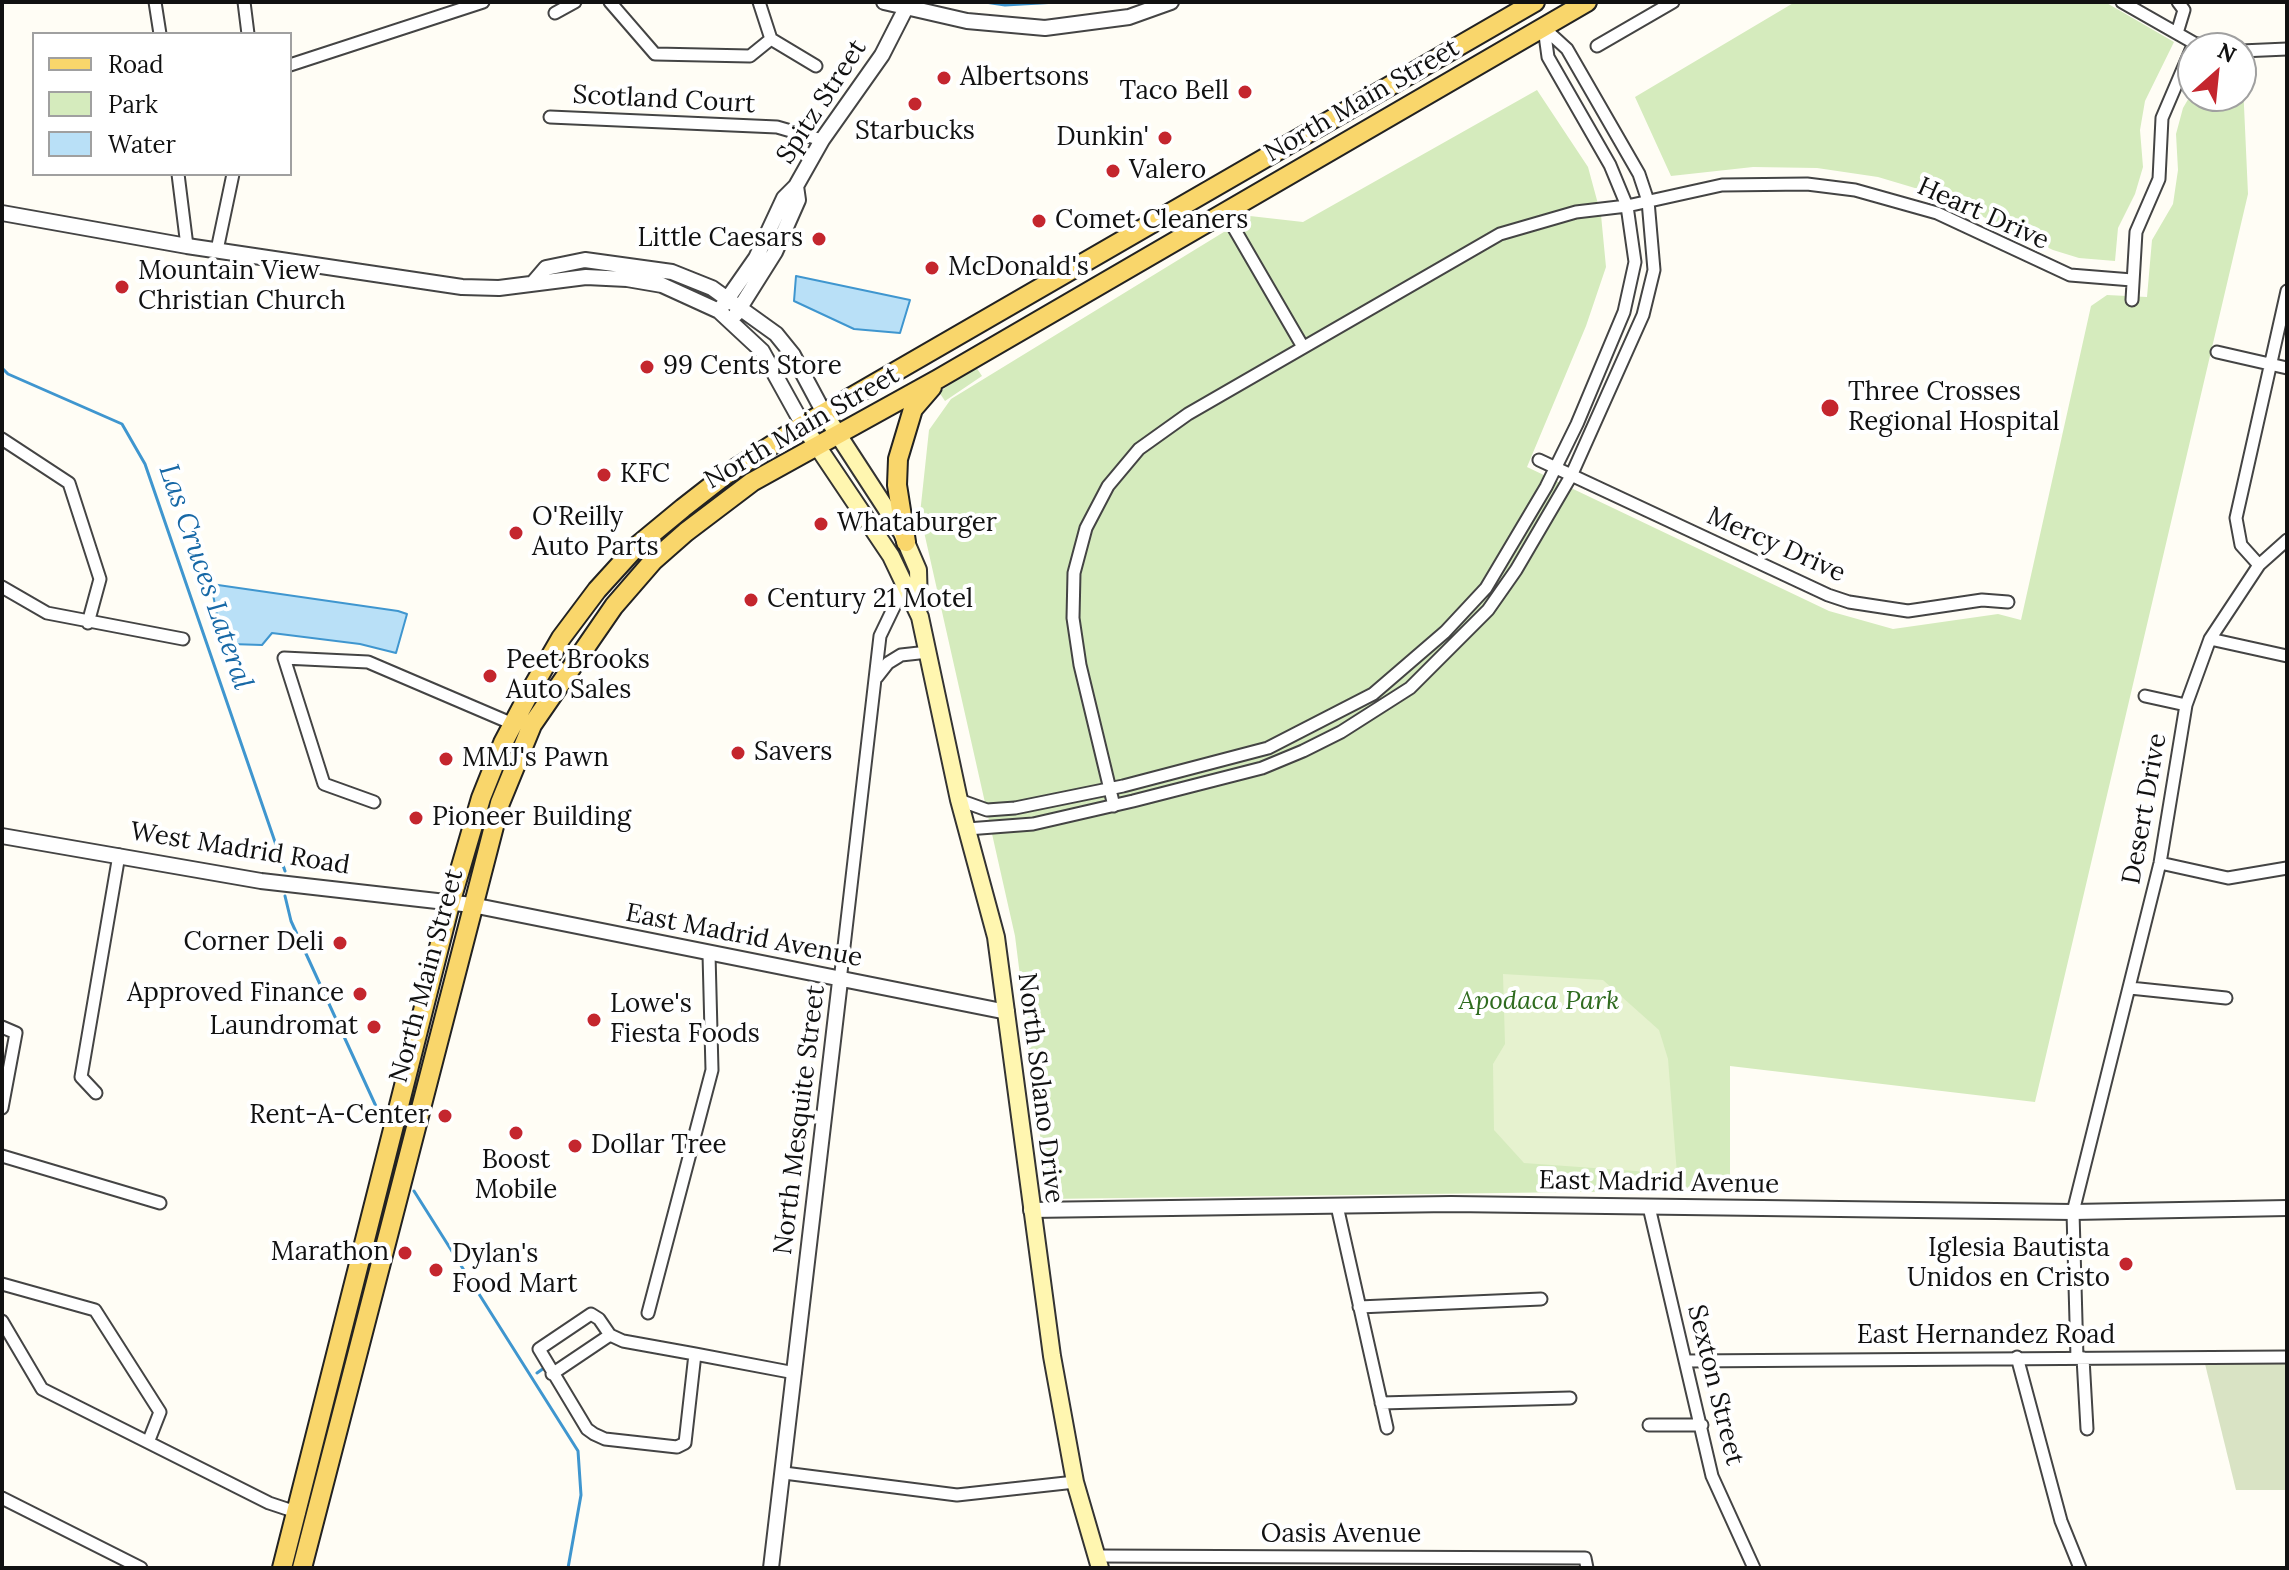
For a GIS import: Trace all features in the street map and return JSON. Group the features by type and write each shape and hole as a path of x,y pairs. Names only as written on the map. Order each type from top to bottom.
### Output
{"main road":[{"name":"North Main Street","path":"304,1568 500,803 532,725 614,606 653,561 696,522 752,482 938,379 1587,2"},
{"name":"North Main Street","path":"282,1566 450,904 481,798 513,724 561,638 597,590 637,546 724,476 803,425 1532,3"},
{"path":"1314,158 1321,143 1372,111 1378,100 1376,94"},
{"path":"906,542 897,485 898,459 913,409 938,379"},
{"name":"North Solano Drive","path":"824,413 906,542 918,570 920,617 959,800 996,937 1031,1210 1075,1482 1099,1562"},
{"name":"North Solano Drive","path":"803,425 891,556 920,617"},
{"path":"513,724 532,725"},
{"path":"408,1071 428,1077"}],"street":[{"path":"155,2 160,32"},
{"path":"244,2 248,32"},
{"path":"292,64 483,2"},
{"path":"555,13 575,2"},
{"path":"610,2 655,54 750,56 771,39"},
{"path":"759,2 771,39 816,66"},
{"path":"884,2 908,5 967,21 1045,28 1129,17 1171,2"},
{"path":"1597,46 1673,2"},
{"path":"2122,2 2177,33"},
{"path":"2141,13 2149,2"},
{"path":"2177,32 2184,10 2178,2"},
{"path":"959,800 987,810 1015,808 1108,789 1254,752 1353,707 1407,668 1486,588 1556,468 1631,290 1635,262 1627,206 1610,165 1548,57 1544,28 1532,3"},
{"name":"Spitz Street","path":"719,311 735,302 775,252 798,200 796,186 822,140 882,55 908,5"},
{"path":"967,829 1033,824 1262,768 1341,732 1410,688 1471,629 1516,570 1571,476 1648,302 1654,270 1648,201 1634,163 1567,49 1544,28"},
{"path":"2257,50 2287,49"},
{"path":"2132,300 2136,232 2159,179 2162,118 2177,83"},
{"name":"Scotland Court","path":"550,117 777,127 822,140"},
{"path":"178,176 187,246"},
{"path":"217,250 233,176"},
{"name":"Heart Drive","path":"1114,806 1073,618 1074,573 1086,528 1108,486 1139,449 1188,414 1500,234 1576,212 1627,206 1722,185 1774,183 1855,190 1937,213 2070,275 2132,280"},
{"path":"1224,211 1303,347"},
{"path":"2,213 187,246 462,287 499,288 534,282 627,279 662,285 719,311 762,351 803,425"},
{"path":"534,282 546,268 585,260 630,263 672,272 735,302 776,334 793,355 824,413"},
{"path":"2259,565 2241,545 2236,518 2287,291"},
{"name":"Spitz Street","path":"731,321 735,302"},
{"path":"2217,352 2287,368"},
{"path":"2,439 69,483 100,579 88,623"},
{"name":"Mercy Drive","path":"1539,460 1849,602 1908,611 1982,600 2008,602"},
{"name":"Desert Drive","path":"2087,1429 2080,1358 2073,1212 2160,863 2186,705 2210,639 2259,565 2287,540"},
{"name":"North Mesquite Street","path":"771,1568 880,636 905,584"},
{"path":"2,587 47,613 183,639"},
{"path":"1459,618 1471,629"},
{"path":"2210,639 2287,656"},
{"path":"877,678 888,663 901,655 928,652"},
{"path":"374,802 324,784 284,658 368,662 513,724"},
{"path":"2145,696 2186,705"},
{"path":"1334,717 1341,732"},
{"name":"West Madrid Road","path":"2,836 261,881 472,905"},
{"path":"96,1093 81,1077 119,855"},
{"path":"2160,863 2228,878 2287,868"},
{"name":"East Madrid Avenue","path":"472,905 1007,1012"},
{"path":"648,1313 712,1070 709,954"},
{"path":"2130,988 2226,998"},
{"path":"2,1027 16,1033 2,1108"},
{"path":"2,1156 160,1203"},
{"path":"1337,1206 1387,1428"},
{"name":"East Madrid Avenue","path":"1031,1210 1337,1206 2073,1212 2287,1208"},
{"name":"Sexton Street","path":"1649,1207 1712,1476 1754,1568"},
{"path":"3,1287 95,1310 160,1412 149,1440"},
{"path":"1359,1307 1541,1299"},
{"path":"695,1354 685,1443 682,1446 598,1436 587,1429 539,1353 541,1345 591,1314 599,1319 610,1335 623,1341 695,1354 795,1373"},
{"path":"2,1321 42,1389 149,1440 269,1503 315,1517"},
{"path":"552,1374 610,1335"},
{"path":"2017,1357 2061,1521 2080,1568"},
{"name":"East Hernandez Road","path":"1686,1361 2287,1357"},
{"path":"1381,1403 1570,1398"},
{"path":"1649,1425 1702,1425"},
{"path":"784,1473 957,1495 1075,1482"},
{"path":"2,1498 141,1568"},
{"name":"Oasis Avenue","path":"1099,1562 1586,1563"},
{"path":"282,1566 304,1568"}],"green space":[{"path":"1795,2 2105,2 2174,42 2145,101 2140,130 2143,167 2135,194 2118,228 2115,261 2079,258 2053,250 1935,194 1878,177 1817,168 1753,167 1671,176 1635,97"},
{"name":"Apodaca Park","path":"1537,90 1588,167 1601,215 1606,267 1586,326 1527,467 1829,611 1893,629 1998,614 2021,620 2091,306 2107,295 2147,297 2152,240 2173,204 2178,170 2176,134 2182,112 2244,112 2248,194 2035,1102 1730,1066 1730,1190 1048,1199 1015,936 920,514 929,430 951,399 1250,216 1303,222"},
{"path":"976,367 982,376 945,401 939,392"},
{"name":"Apodaca Park","path":"1503,974 1603,980 1659,1030 1668,1059 1677,1174 1524,1163 1494,1130 1493,1064 1505,1044"},
{"path":"2287,1363 2287,1490 2236,1490 2205,1364"}],"water":[{"path":"796,276 910,300 900,333 854,329 794,301"},
{"path":"211,584 407,614 396,653 360,644 272,633 262,645 231,644 220,631"}],"waterway":[{"path":"985,2 1005,5 1057,2"},
{"name":"Las Cruces Lateral","path":"2,368 8,374 122,424 145,464 285,871"},
{"name":"Las Cruces Lateral","path":"285,896 291,921 385,1126"},
{"name":"Las Cruces Lateral","path":"414,1191 578,1451 581,1495 568,1568"},
{"path":"537,1373 544,1368"}],"place":[{"name":"Albertsons","path":"944,78"},
{"name":"Taco Bell","path":"1245,92"},
{"name":"Starbucks","path":"915,104"},
{"name":"Dunkin'","path":"1165,138"},
{"name":"Valero","path":"1113,171"},
{"name":"Comet Cleaners","path":"1039,221"},
{"name":"Little Caesars","path":"819,239"},
{"name":"McDonald's","path":"932,268"},
{"name":"Mountain View Christian Church","path":"122,287"},
{"name":"99 Cents Store","path":"647,367"},
{"name":"Three Crosses Regional Hospital","path":"1830,408"},
{"name":"KFC","path":"604,475"},
{"name":"Whataburger","path":"821,524"},
{"name":"O'Reilly Auto Parts","path":"516,533"},
{"name":"Century 21 Motel","path":"751,600"},
{"name":"Peet Brooks Auto Sales","path":"490,676"},
{"name":"Savers","path":"738,753"},
{"name":"MMJ's Pawn","path":"446,759"},
{"name":"Pioneer Building","path":"416,818"},
{"name":"Corner Deli","path":"340,943"},
{"name":"Approved Finance","path":"360,994"},
{"name":"Lowe's Fiesta Foods","path":"594,1020"},
{"name":"Laundromat","path":"374,1027"},
{"name":"Rent-A-Center","path":"445,1116"},
{"name":"Boost Mobile","path":"516,1133"},
{"name":"Dollar Tree","path":"575,1146"},
{"name":"Marathon","path":"405,1253"},
{"name":"Iglesia Bautista Unidos en Cristo","path":"2126,1264"},
{"name":"Dylan's Food Mart","path":"436,1270"}]}
